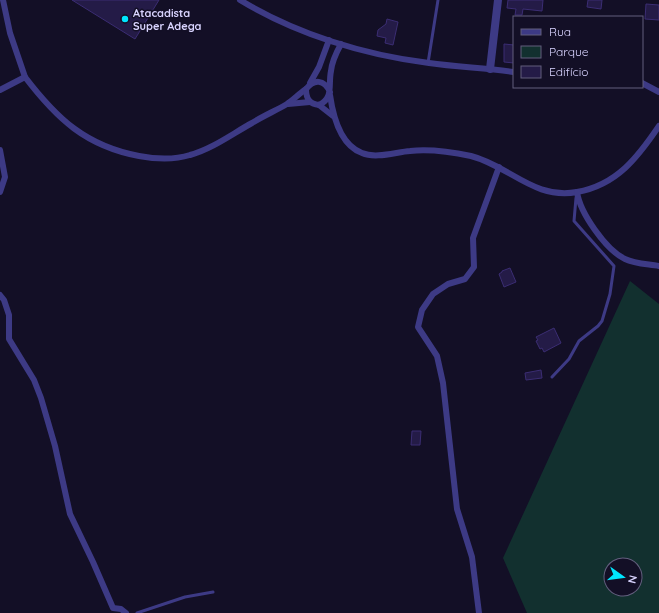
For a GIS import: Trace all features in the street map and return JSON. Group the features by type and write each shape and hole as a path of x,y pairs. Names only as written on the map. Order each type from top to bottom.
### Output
{"street":[{"path":"2,0 10,33 25,77 55,114 75,131 95,143 113,150 150,158 179,157 200,152 288,104 306,89 310,83 322,61 330,40"},
{"path":"240,0 247,2 286,23 341,44 428,63 513,72"},
{"path":"490,69 498,0"},
{"path":"319,105 326,102 330,94 333,60 341,44"},
{"path":"0,90 25,77"},
{"path":"310,83 321,81 327,85 330,94 333,116 348,144 362,153 377,155 412,151 456,153 499,167 540,190 553,193 577,192 598,186 621,173 643,149 659,126"},
{"path":"643,84 659,92"},
{"path":"306,89 306,97 310,102"},
{"path":"288,104 310,102 319,105 333,116"},
{"path":"0,150 5,177 0,192"},
{"path":"480,613 472,557 457,509 443,383 437,356 418,327 422,310 433,294 448,284 465,279 474,267 473,238 499,167"},
{"path":"577,192 584,214 600,235 618,254 634,262 659,266"},
{"path":"0,295 4,300 9,315 9,339 34,380 41,398 55,446 70,514 113,608 121,609 126,613"}],"lane":[{"path":"428,63 438,0"},
{"path":"552,377 569,358 580,341 602,321 610,294 613,275 614,266 574,221 577,192"},
{"path":"137,613 185,597 213,592"}],"green space":[{"path":"630,281 659,304 659,613 527,613 503,558"}],"building":[{"name":"Atacadista Super Adega","path":"72,0 159,0 135,39"},
{"path":"508,0 543,0 542,11 523,9 522,15 515,15 516,9 507,8"},
{"path":"588,0 602,0 601,9 587,7"},
{"path":"646,4 659,5 659,20 645,19"},
{"path":"387,19 398,22 393,45 385,43 386,38 377,36 378,30 386,24"},
{"path":"504,44 513,45 513,63 504,62"},
{"path":"510,268 516,282 504,287 499,274"},
{"path":"554,328 561,343 544,352 542,348 540,349 536,341 538,340 536,337"},
{"path":"541,370 542,378 526,380 525,373"},
{"path":"412,431 421,431 420,445 411,445"}],"place":[{"name":"Atacadista Super Adega","path":"125,19"}]}
